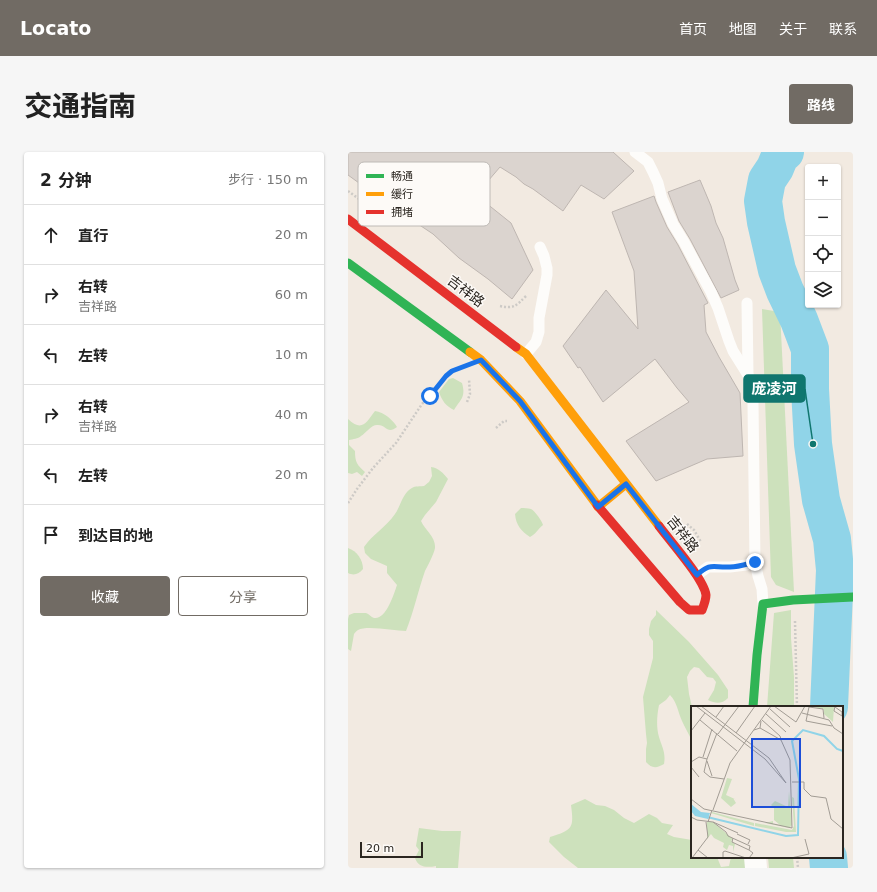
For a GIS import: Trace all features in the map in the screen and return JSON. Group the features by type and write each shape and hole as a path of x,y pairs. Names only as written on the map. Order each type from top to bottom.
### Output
{"main road":[{"name":"吉祥路","path":"348,219 526,354 697,575 706,594 705,604 702,610 689,610 671,592 598,507 520,401 481,360 348,263"},
{"path":"598,507 626,484"},
{"path":"753,706 763,604 777,601 853,597"}],"street":[{"path":"755,858 756,868"}],"lane":[{"path":"635,152 648,157 658,183 662,199 673,224 718,308 733,351 748,374"},
{"path":"526,354 536,342 539,332 539,318 547,268 540,247"},
{"path":"747,303 748,374 753,403 755,562 762,589 763,604"},
{"path":"697,575 708,566 730,567 755,562"}],"path":[{"path":"348,191 358,198"},
{"path":"495,303 509,308 517,305 539,284 545,284"},
{"path":"348,503 373,468 396,443 422,404 446,376 452,371 481,360"},
{"path":"795,616 794,630 796,650 797,706"},
{"path":"797,858 798,868"}],"green space":[{"path":"762,309 780,312 794,592 776,585 771,577"},
{"path":"453,378 462,383 463,388 462,398 454,410 445,403 439,392 449,379"},
{"path":"375,411 388,417 397,427 389,430 383,426 375,425 360,437 349,440 349,445 355,451 357,463 365,472 362,476 357,472 352,474 348,473 348,419 357,425 360,425 366,422"},
{"path":"431,467 439,470 448,479 436,502 421,521 434,540 435,548 425,571 406,631 374,628 358,630 354,634 351,651 348,649 349,615 354,613 366,613 374,618 378,618 389,606 397,585 387,573 387,566 371,559 365,553 364,547 391,519 405,495 411,488 424,486 429,482 432,476"},
{"path":"521,508 529,508 533,510 543,525 534,535 530,537 522,530 516,521 515,514"},
{"path":"348,548 359,556 362,562 363,569 356,574 348,573"},
{"path":"656,610 689,642 718,675 728,690 728,698 719,703 708,700 714,690 716,682 713,678 707,677 699,668 694,667 687,677 692,706 691,739 676,704 670,695 659,705 657,729 663,750 664,764 655,767 650,766 646,762 647,743 643,697 653,658 653,641 649,635 649,629 651,621 656,615"},
{"path":"791,610 794,706 767,706 774,613"},
{"path":"585,799 596,805 605,806 614,810 624,818 634,823 649,814 657,818 662,823 673,825 667,834 674,837 691,840 691,858 717,858 721,867 729,866 731,858 745,858 746,868 578,868 549,842 550,837 568,830 570,827 572,823 571,805"},
{"path":"419,828 442,831 461,831 458,868 436,868 436,866 426,867 420,865 416,861 415,858 419,850 416,846"},
{"path":"768,858 793,858 794,868 769,868"}],"building":[{"path":"348,152 613,152 634,171 604,199 581,185 563,211 500,167 490,179 490,162 358,162 358,182 348,175"},
{"path":"700,180 723,238 739,290 721,298 679,221 668,192"},
{"path":"654,196 667,227 708,303 704,305 706,332 740,393 743,456 707,459 656,481 626,441 689,402 655,359 603,402 580,367 578,368 563,346 606,290 638,329 634,271 612,212"},
{"path":"490,206 511,223 533,270 512,299 459,258 433,234 421,226 490,226"}],"waterway":[{"path":"785,152 780,156 775,168 767,180 763,201 766,222 777,270 810,349 810,389 813,444 821,500 832,539 835,570 829,706"},
{"path":"828,858 829,868"}],"traffic: fast":[{"path":"348,263 470,352"},
{"path":"753,706 763,604 793,600 853,597"}],"traffic: slow":[{"path":"516,347 526,354 659,526"},
{"path":"470,352 481,360 520,401 597,505"},
{"path":"598,507 626,484"}],"traffic: jam":[{"path":"348,219 516,347"},
{"path":"597,505 680,602 689,610 702,610 706,597 704,588 686,560 659,526"}],"place":[{"name":"庞凌河","path":"813,444"}],"route":[{"path":"430,396 446,376 452,371 481,360 520,401 598,507 626,484 697,575 708,566 730,567 755,562"}]}
